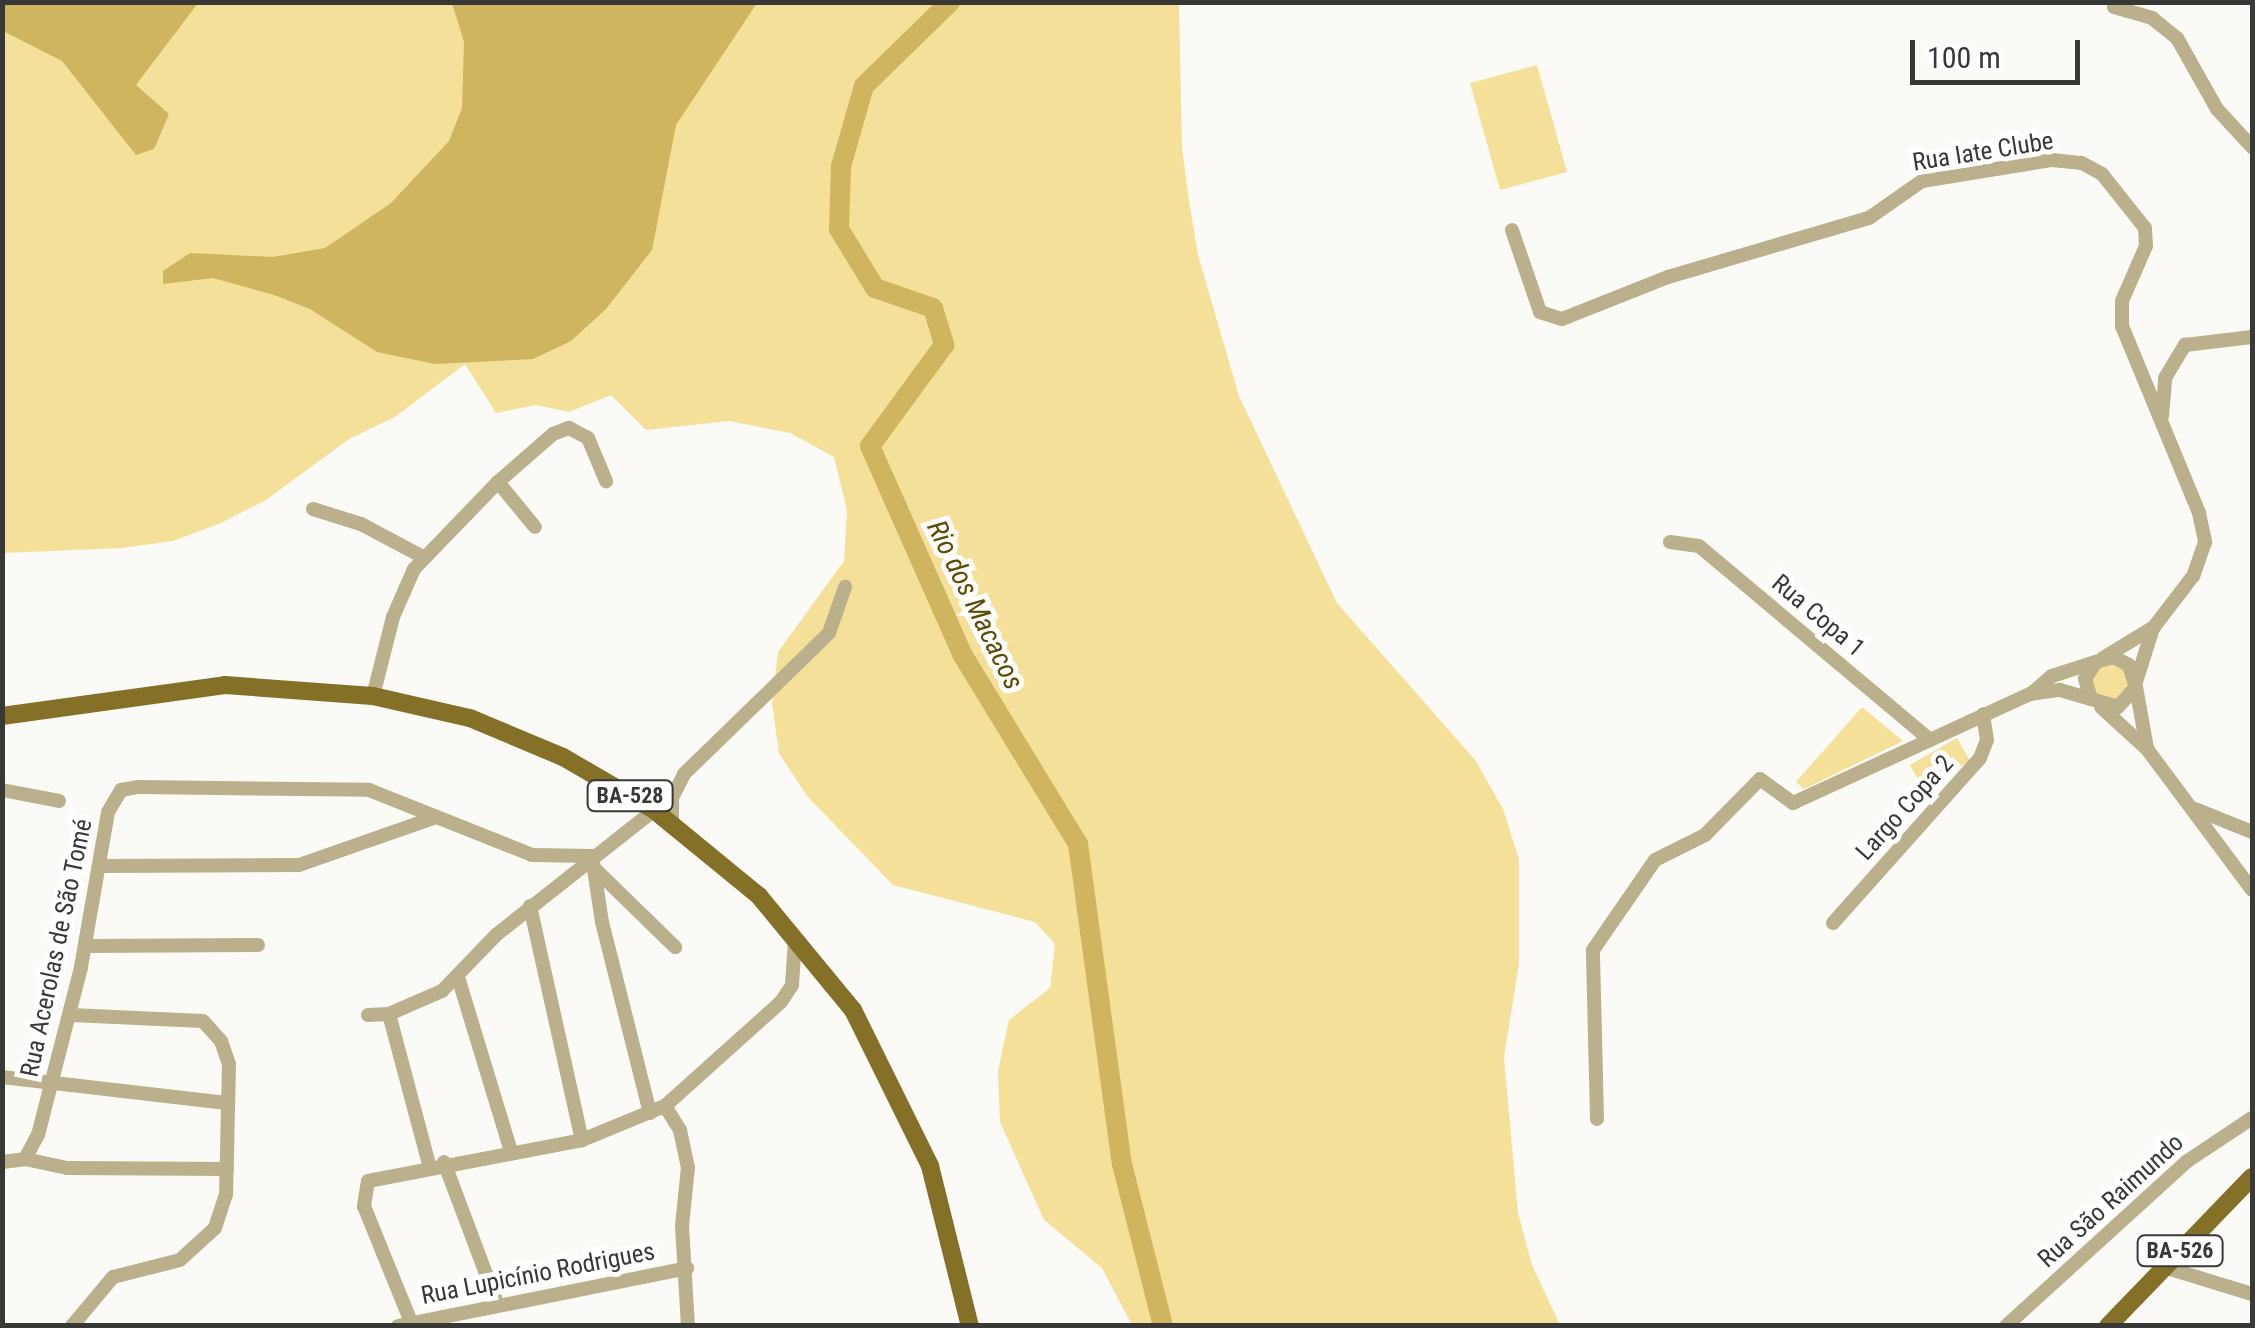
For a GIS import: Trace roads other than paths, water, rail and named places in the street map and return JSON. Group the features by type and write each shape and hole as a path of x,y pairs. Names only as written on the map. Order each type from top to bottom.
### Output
{"main road":[{"name":"BA-528","path":"2,716 225,685 373,696 470,718 563,757 654,810 759,896 853,1010 904,1103 939,1192 970,1326"},
{"name":"BA-526","path":"2108,1326 2252,1176"}],"street":[{"path":"2114,7 2152,18 2177,38 2217,109 2252,147"},
{"name":"Rua Iate Clube","path":"1512,230 1540,312 1562,318 1668,277 1870,218 1922,181 2016,164 2082,162 2102,174 2145,228 2146,246 2122,300 2122,326 2205,542 2193,576 2154,627"},
{"path":"2162,422 2165,378 2178,352 2193,341 2252,337"},
{"path":"373,696 396,606 423,557 498,482 569,428 588,438 606,481"},
{"path":"498,482 535,528"},
{"path":"313,509 361,524 423,557"},
{"name":"Rua Copa 1","path":"1670,542 1699,546 1930,740"},
{"path":"672,823 672,798 684,774 829,633 845,587"},
{"path":"2030,694 2052,676 2100,660 2154,627"},
{"path":"1597,1119 1596,943 1656,860 1705,835 1760,779 1792,803 2030,694 2060,690 2095,702 2126,703 2154,627"},
{"path":"2100,660 2122,660 2136,684 2147,749"},
{"path":"2100,660 2085,679 2095,702 2147,749 2252,890"},
{"name":"Largo Copa 2","path":"1833,922 1980,758 1987,740 1983,714"},
{"name":"Rua Acerolas de São Tomé","path":"10,1164 52,1086 86,946 108,812 122,790 342,787 369,790 433,818"},
{"path":"2,790 59,801"},
{"path":"2190,807 2252,832"},
{"path":"368,1015 389,1014 458,976 530,906 593,862 654,810"},
{"path":"102,866 299,866 433,818 532,855 593,862 675,947"},
{"path":"593,862 650,1113"},
{"path":"530,906 582,1140"},
{"path":"404,1324 364,1206 364,1188 373,1176 582,1140 666,1106 782,1002 792,985 796,940"},
{"path":"86,946 258,945"},
{"path":"458,976 511,1151"},
{"path":"389,1014 437,1163 496,1303"},
{"path":"71,1015 202,1021 226,1052 227,1169 222,1214 206,1240 180,1260 113,1277 79,1322"},
{"path":"2,1077 52,1086 227,1102"},
{"path":"666,1106 686,1150 682,1226 688,1326"},
{"name":"Rua São Raimundo","path":"2006,1326 2186,1162 2252,1118"},
{"path":"10,1164 227,1169"},
{"path":"2164,1267 2252,1294"},
{"name":"Rua Lupicínio Rodrigues","path":"404,1324 687,1268"}],"waterway":[{"name":"Rio dos Macacos","path":"950,2 864,86 841,166 839,229 875,288 933,308 944,345 870,446 962,654 1078,844 1122,1164 1163,1326"}]}
